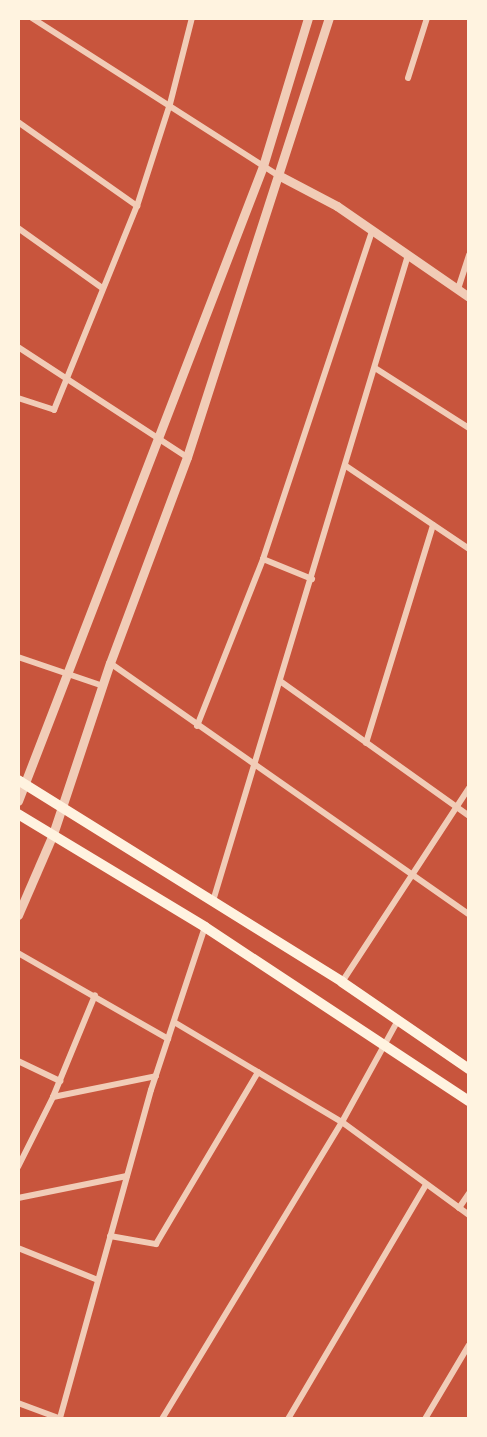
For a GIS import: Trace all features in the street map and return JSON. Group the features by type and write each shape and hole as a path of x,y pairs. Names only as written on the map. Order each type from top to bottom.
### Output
{"main road":[{"path":"22,782 342,982 469,1069"},
{"path":"18,814 205,927 385,1043 469,1101"}],"street":[{"path":"32,18 170,104 263,166 337,206 469,297"},
{"path":"18,398 54,410 137,206 170,104 192,18"},
{"path":"18,801 22,782 69,675 263,166 308,18"},
{"path":"18,915 54,834 110,663 187,457 280,176 329,18"},
{"path":"408,78 427,18"},
{"path":"18,122 137,206"},
{"path":"18,228 102,288"},
{"path":"196,726 263,559 372,231"},
{"path":"213,901 408,255"},
{"path":"458,289 469,255"},
{"path":"18,347 66,381 187,457"},
{"path":"375,368 469,428"},
{"path":"346,466 469,549"},
{"path":"366,743 433,525"},
{"path":"263,559 312,579"},
{"path":"18,657 103,686"},
{"path":"110,663 410,876 469,914"},
{"path":"280,681 469,816"},
{"path":"342,982 469,788"},
{"path":"18,1402 61,1419 156,1076 205,927"},
{"path":"18,953 95,995 168,1039"},
{"path":"18,1167 53,1097 95,995"},
{"path":"162,1419 342,1122 398,1020"},
{"path":"174,1022 342,1122 469,1215"},
{"path":"18,1061 60,1081"},
{"path":"110,1236 156,1244 258,1072"},
{"path":"53,1097 156,1076"},
{"path":"18,1198 127,1176"},
{"path":"288,1419 426,1185"},
{"path":"459,1208 469,1193"},
{"path":"18,1248 98,1280"},
{"path":"424,1419 469,1345"}]}
